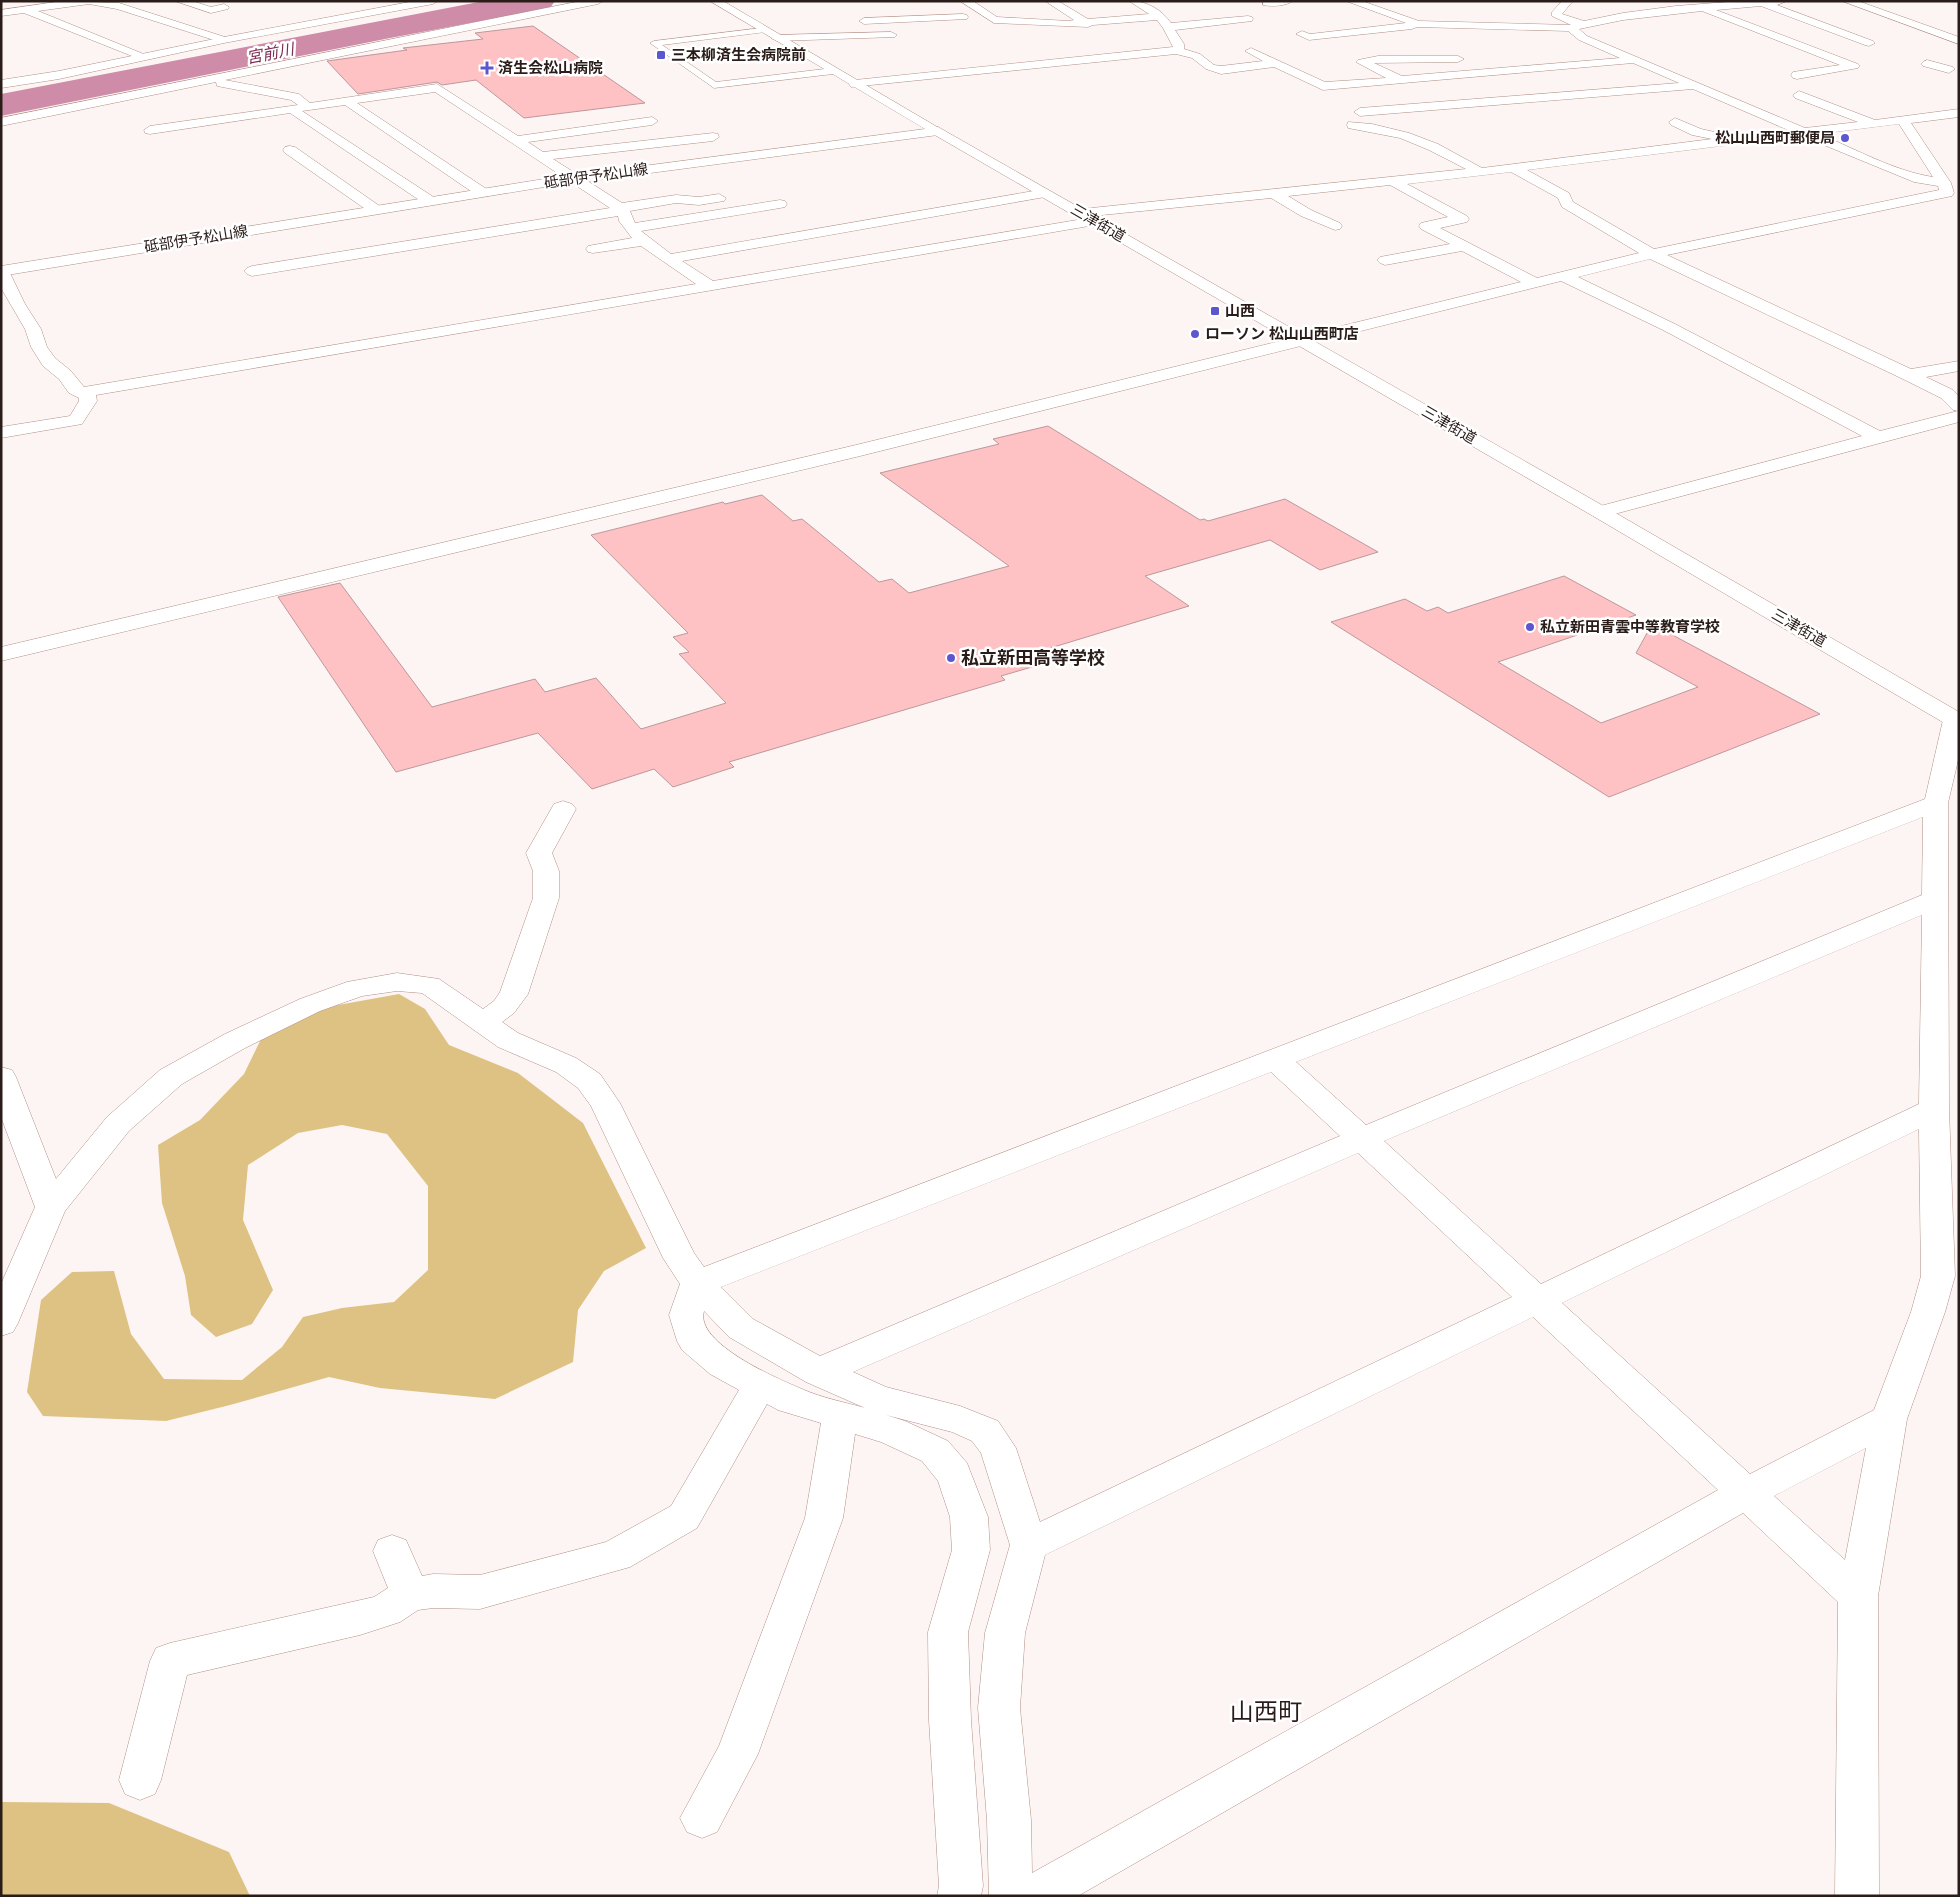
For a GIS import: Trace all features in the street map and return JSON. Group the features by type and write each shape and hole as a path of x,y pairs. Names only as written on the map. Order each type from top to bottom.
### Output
{"street":[{"path":"1,13 89,1 119,6 224,40"},
{"path":"119,6 142,1"},
{"path":"180,1 211,10 224,7"},
{"path":"1,84 59,75 224,40 433,1"},
{"path":"1,122 247,74 598,1"},
{"path":"715,1 938,132"},
{"path":"964,1 994,20 1070,24 1161,16"},
{"path":"1050,1 1100,32"},
{"path":"1134,1 1161,16 1178,43 1210,67 1221,70 1276,63"},
{"path":"1268,3 1288,1"},
{"path":"1351,1 1388,14 1417,29"},
{"path":"1568,1 1557,12 1556,16 1583,24"},
{"path":"1302,34 1309,37 1401,27 1417,29 1571,28 1609,18 1782,1"},
{"path":"1847,1 1959,41"},
{"path":"1763,3 1869,43"},
{"path":"1702,8 1854,66 1797,75"},
{"path":"26,10 142,57"},
{"path":"1666,12 1691,22"},
{"path":"1356,15 1448,13"},
{"path":"855,21 952,22 963,17"},
{"path":"1169,28 1248,19"},
{"path":"869,21 874,35"},
{"path":"1571,28 1583,38 1898,172 1919,179 1944,183"},
{"path":"777,38 891,35"},
{"path":"1792,43 1818,40"},
{"path":"855,84 1138,55 1178,43"},
{"path":"1123,46 1138,55"},
{"path":"1251,51 1323,86 1636,60"},
{"path":"1458,59 1378,59 1362,62 1426,94 1478,115"},
{"path":"1927,64 1949,68"},
{"path":"247,74 273,79"},
{"path":"210,81 296,97 312,109"},
{"path":"1360,112 1696,86"},
{"path":"274,116 367,97 437,88 620,209 631,228 644,241 712,287"},
{"path":"1618,92 1642,103"},
{"path":"1558,96 1580,106"},
{"path":"1799,96 1875,124"},
{"path":"351,104 483,193"},
{"path":"150,130 312,109"},
{"path":"296,113 430,201"},
{"path":"1,271 17,304 33,329 39,347 49,362 65,375 75,389 84,392 712,287 1089,217 1272,193 1480,172 1959,113"},
{"path":"1,654 847,454 1652,254 1947,193 1944,183 1903,120"},
{"path":"516,140 595,132 654,122"},
{"path":"1675,122 1697,132 1734,141"},
{"path":"1353,124 1391,131 1413,138 1441,150 1480,172"},
{"name":"砥部伊予松山線","path":"1,271 574,179 938,132"},
{"name":"三津街道","path":"938,132 1600,512 1957,721"},
{"path":"540,156 713,138"},
{"path":"290,150 376,210"},
{"path":"556,167 680,153"},
{"path":"1513,168 1564,196 1567,204 1652,254 1909,374 1947,394 1959,406"},
{"path":"1392,181 1462,219 1426,226 1535,283"},
{"path":"668,259 1046,193"},
{"path":"1272,193 1306,214 1335,226"},
{"path":"252,271 275,263 437,245 620,209 676,200 699,201 735,195"},
{"path":"631,228 780,204"},
{"path":"593,249 644,241"},
{"path":"1369,252 1392,264 1465,246"},
{"path":"1563,276 1678,331 1879,438"},
{"path":"1909,374 1959,366"},
{"path":"1,433 76,420 88,401 87,395 84,392"},
{"path":"1600,512 1959,416"},
{"path":"1857,1896 1858,1596 1889,1419 1928,1312 1938,1276 1934,1109 1936,803 1957,721"},
{"path":"959,1896 961,1886 950,1720 948,1632 971,1550 969,1517 954,1474 935,1451 892,1431 791,1400 722,1365 694,1341 686,1315 697,1283 1936,803"},
{"path":"483,1023 504,1007 514,994 546,898 546,871 539,853 563,809"},
{"path":"818,1372 1361,1139 1936,899"},
{"path":"1,1322 52,1207 118,1124 171,1078 235,1041 310,1005 357,988 397,982 429,985 508,1040 566,1065 589,1081 605,1103 680,1258 697,1283 741,1328 818,1372 878,1399 960,1420 985,1431 998,1448 1029,1545 1005,1633 999,1708 1009,1820 1011,1896"},
{"path":"1275,1059 1858,1596"},
{"path":"1,1077 52,1207"},
{"path":"1029,1545 1934,1109"},
{"path":"140,1780 170,1660 360,1618 386,1610 410,1595 433,1591 480,1592 616,1556 684,1518 760,1385"},
{"path":"702,1818 738,1754 824,1518 840,1415"},
{"path":"1035,1896 1746,1493 1889,1419"},
{"path":"392,1551 410,1595"}],"lane":[{"path":"762,30 654,43 714,85 833,71"}],"shaded area":[{"path":"399,994 425,1009 449,1045 518,1073 583,1123 646,1248 604,1271 578,1310 573,1362 495,1399 380,1388 329,1377 166,1421 43,1416 27,1392 41,1300 72,1272 114,1271 131,1334 164,1379 242,1380 282,1347 303,1317 342,1308 394,1302 428,1270 428,1186 387,1134 342,1125 298,1133 248,1165 243,1220 273,1290 252,1324 216,1337 191,1315 185,1276 162,1203 158,1145 200,1120 244,1074 263,1035 316,1009"},
{"path":"1,1802 109,1803 229,1852 250,1896 1,1896"}],"building":[{"path":"533,26 645,103 524,118 476,80 442,85 437,82 358,94 327,61 407,50 403,48 483,39 475,33"},
{"path":"1048,426 1200,520 1208,521 1285,499 1378,552 1320,570 1270,540 1145,576 1189,606 1037,652 1049,662 1001,676 1005,680 729,762 734,767 673,787 654,769 592,789 538,733 396,772 278,597 340,583 432,707 535,679 545,692 596,678 641,729 726,703 679,654 689,652 673,637 688,633 591,535 723,502 725,504 762,495 793,521 802,519 879,582 892,579 909,593 1009,566 880,473 999,444 993,439"},
{"path":"1564,576 1636,615 1498,662 1601,723 1698,687 1636,653 1652,624 1820,714 1609,797 1331,622 1405,599 1427,611 1438,607 1448,613"}],"waterway":[{"name":"宮前川","path":"1,105 390,28 539,1"}],"place":[{"name":"三本柳済生会病院前","path":"661,55"},
{"name":"済生会松山病院","path":"487,68"},
{"name":"松山山西町郵便局","path":"1845,138"},
{"name":"山西","path":"1215,311"},
{"name":"ローソン 松山山西町店","path":"1195,334"},
{"name":"私立新田青雲中等教育学校","path":"1530,627"},
{"name":"私立新田高等学校","path":"951,658"}],"district":[{"name":"山西町","path":"1266,1712"}]}
